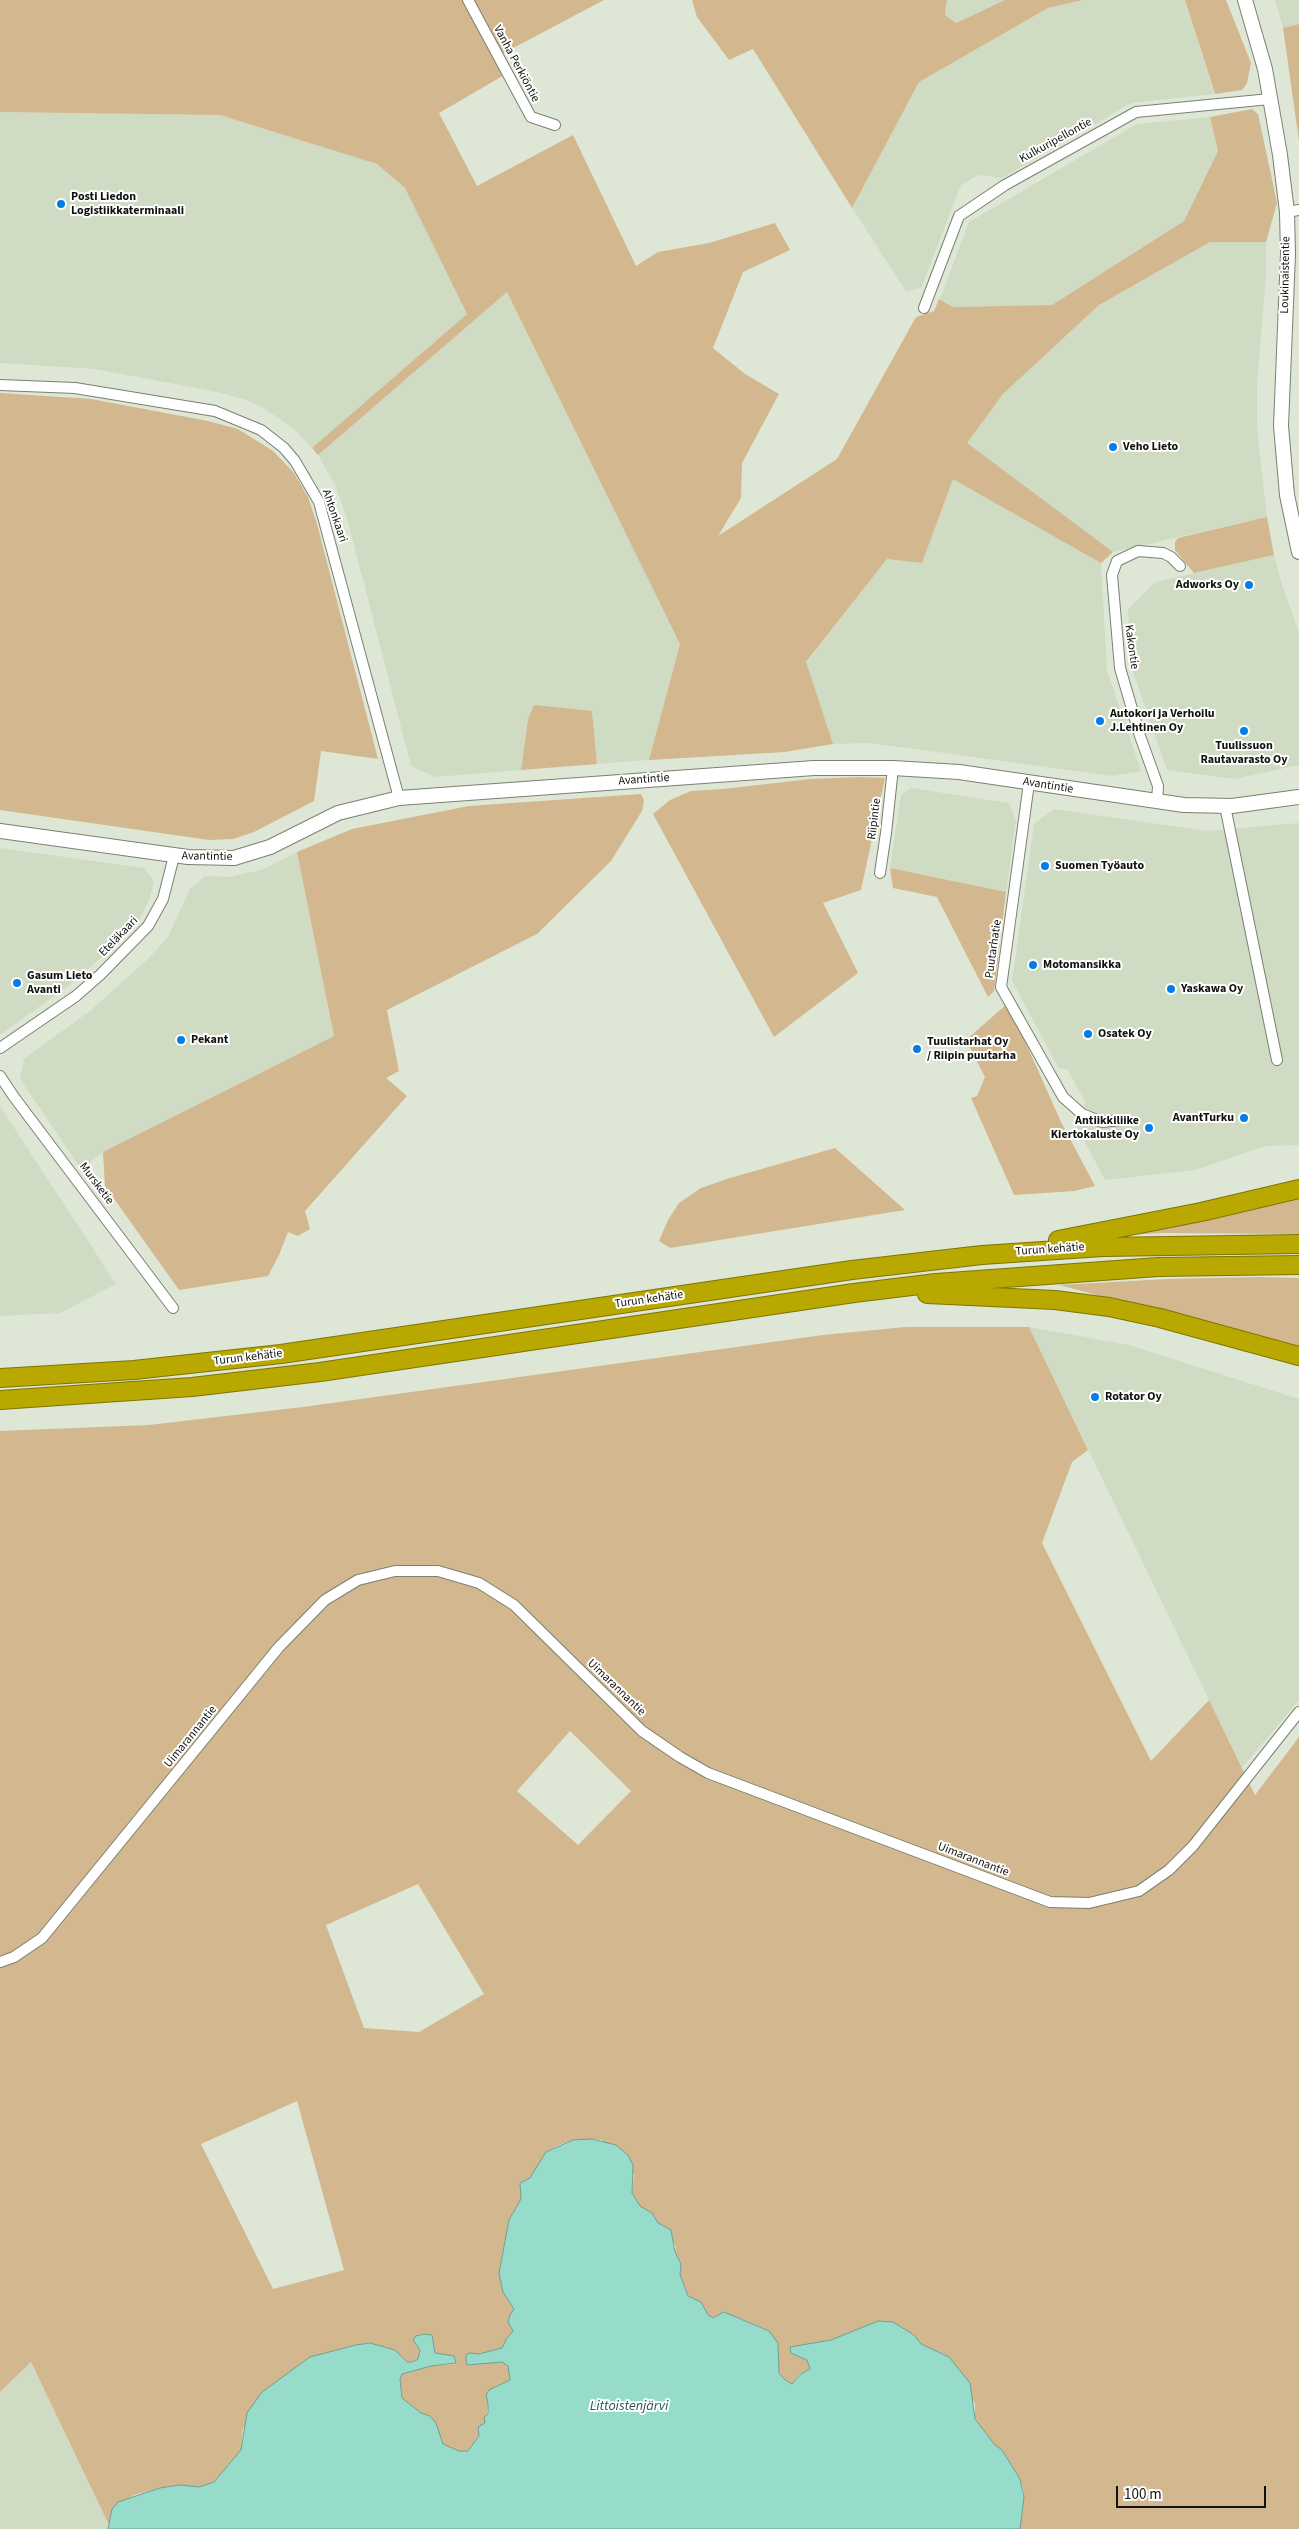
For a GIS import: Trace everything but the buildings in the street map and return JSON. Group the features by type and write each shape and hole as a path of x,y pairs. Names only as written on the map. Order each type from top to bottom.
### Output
{"highway":[{"path":"982,1255 1201,1212 1299,1188"},
{"name":"Turun kehätie","path":"0,1378 134,1370 280,1354 852,1270 982,1255 1112,1246 1299,1244"},
{"name":"Turun kehätie","path":"0,1400 192,1388 854,1293 936,1283 1158,1267 1299,1265"},
{"path":"854,1293 993,1296 1109,1307 1160,1318 1299,1356"}],"street":[{"name":"Vanha Perkiöntie","path":"468,0 531,117 555,125"},
{"name":"Loukinaistentie","path":"1245,0 1258,39 1280,155 1293,211 1288,254 1281,426 1287,495 1299,552"},
{"name":"Kulkuripellontie","path":"924,308 959,216 1005,185 1136,112 1270,99"},
{"name":"Ahtonkaari","path":"0,385 75,388 215,412 261,430 284,448 295,461 319,502 398,798"},
{"name":"Kakontie","path":"1157,802 1158,786 1140,736 1120,668 1112,575 1117,561 1138,551 1163,553 1171,557 1180,566"},
{"name":"Avantintie","path":"0,831 174,856 212,859 249,855 338,813 398,798 805,769 893,768 959,772 1157,802 1225,806 1299,797"},
{"name":"Riipintie","path":"880,874 893,768"},
{"name":"Puutarhatie","path":"1029,783 1001,987 1063,1097 1082,1114 1102,1122 1121,1120"},
{"path":"1225,806 1277,1060"},
{"name":"Eteläkaari","path":"0,1048 76,996 100,975 148,926 163,899 174,856"},
{"name":"Mursketie","path":"0,1076 173,1308"},
{"name":"Uimarannantie","path":"0,1962 14,1957 42,1938 279,1647 325,1600 358,1580 395,1571 438,1571 479,1583 514,1605 642,1731 680,1757 708,1773 1050,1902 1089,1903 1139,1891 1169,1870 1193,1846 1299,1712"}],"shaded area":[{"path":"0,0 604,0 498,56 506,74 439,113 477,186 573,135 636,266 658,252 709,243 775,223 790,250 743,272 713,348 745,374 779,394 742,463 741,498 718,536 837,459 916,317 934,311 939,299 953,307 1052,305 1184,221 1218,151 1210,117 1252,109 1258,114 1277,203 1266,242 1210,242 1099,305 1003,394 967,443 1113,552 1101,563 953,479 922,563 887,559 806,662 833,744 785,752 649,760 680,644 507,292 318,455 312,448 467,314 405,188 377,164 220,115 0,112"},
{"path":"692,0 947,0 945,15 956,23 1005,0 1083,0 1048,8 919,82 852,208 753,49 729,60 697,17"},
{"path":"947,0 1005,0 956,23 945,15"},
{"path":"1083,0 1185,0 1214,94 1131,103 1002,178 978,175 961,185 921,288 906,291 852,208 919,82 1048,8"},
{"path":"1185,0 1226,0 1251,63 1247,83 1242,90 1215,94"},
{"path":"1275,0 1299,0 1299,24 1283,28"},
{"path":"1299,24 1299,141 1283,28"},
{"path":"0,112 220,115 377,164 405,188 467,314 312,448 293,428 263,408 246,400 217,392 95,369 0,363"},
{"path":"1210,117 1218,151 1184,221 1052,305 953,307 940,299 969,222 1137,124"},
{"path":"1210,242 1266,242 1266,279 1257,382 1257,428 1267,517 1113,552 966,444 1003,394 1099,305"},
{"path":"507,292 680,644 649,760 597,764 592,712 528,719 521,770 435,777 411,766 347,518 335,485 318,455"},
{"path":"0,393 91,399 208,421 238,429 273,451 294,473 308,497 317,524 378,759 321,751 314,801 254,832 233,839 209,840 0,810"},
{"path":"953,478 1101,563 1107,670 1141,771 1112,776 868,743 833,744 806,663 887,559 922,563"},
{"path":"1267,517 1274,555 1194,573 1175,550 1175,542 1178,538"},
{"path":"1274,555 1282,585 1299,632 1299,765 1234,779 1167,770 1131,666 1128,609 1155,582"},
{"path":"534,705 592,711 597,764 521,770 528,719"},
{"path":"885,778 861,890 823,903 858,973 774,1037 653,814 670,800 691,791 811,779"},
{"path":"911,788 1009,803 1016,821 1006,892 890,868 901,795"},
{"path":"641,794 644,800 642,811 611,861 537,934 387,1010 399,1071 386,1078 407,1096 305,1211 310,1229 298,1236 288,1232 268,1276 179,1290 105,1186 103,1152 334,1036 297,852 352,829 469,806"},
{"path":"1054,809 1207,831 1299,823 1299,1145 1265,1146 1196,1170 1105,1180 1074,1121 1081,1117 1085,1102 1068,1070 1058,1067 1012,981 1034,824"},
{"path":"0,848 144,868 154,881 150,898 140,918 126,935 75,981 0,1035"},
{"path":"297,852 334,1036 103,1152 81,1169 20,1079 24,1059 91,1010 149,958 168,937 190,889 205,876 228,877 261,870"},
{"path":"890,868 1006,892 994,991 988,997 937,897 893,888"},
{"path":"1008,1003 1061,1122 1095,1186 1074,1191 1014,1195 971,1098 977,1096 985,1077 966,1040"},
{"path":"0,1106 116,1284 60,1313 0,1316"},
{"path":"835,1148 905,1210 670,1248 659,1241 668,1220 679,1203 701,1188"},
{"path":"1299,1193 1299,1234 1162,1233 1127,1235"},
{"path":"1299,1278 1299,1349 1059,1285 1168,1279"},
{"path":"905,1327 1029,1327 1088,1450 1072,1462 1042,1543 1151,1761 1209,1700 1255,1795 1299,1737 1299,2529 1020,2529 1024,2492 1020,2479 1002,2450 995,2445 975,2419 975,2404 949,2357 921,2344 914,2335 893,2322 878,2321 831,2340 796,2346 803,2358 807,2360 810,2369 800,2374 792,2384 779,2373 779,2351 763,2328 724,2312 713,2318 708,2315 701,2302 688,2296 680,2274 681,2264 675,2252 676,2247 664,2226 658,2223 652,2213 640,2206 632,2193 634,2175 602,2140 592,2139 573,2140 546,2152 530,2178 520,2183 521,2199 509,2220 501,2262 503,2292 514,2309 513,2331 502,2348 479,2354 470,2353 466,2359 467,2365 502,2362 508,2366 510,2380 490,2390 486,2395 488,2404 485,2423 479,2436 468,2451 459,2451 442,2444 430,2416 421,2413 402,2398 400,2379 402,2374 431,2366 456,2364 454,2356 435,2353 432,2335 418,2335 416,2344 420,2350 418,2359 413,2362 407,2362 395,2350 370,2343 356,2345 310,2357 296,2368 243,2428 241,2450 214,2482 199,2487 180,2485 160,2488 134,2495 112,2509 109,2525 31,2362 0,2392 0,1431 149,1425 303,1407 823,1335","holes":["570,1731 631,1791 578,1845 517,1791","418,1884 484,1994 419,2032 364,2028 326,1925","297,2101 344,2270 273,2289 201,2144"]},
{"path":"1029,1327 1129,1345 1299,1399 1299,1700 1242,1768"},
{"path":"31,2362 109,2525 108,2529 0,2529 0,2392"}],"water":[{"name":"Littoistenjärvi","path":"592,2139 616,2145 628,2155 633,2165 632,2193 640,2206 652,2213 658,2223 671,2230 675,2252 681,2264 680,2274 688,2296 701,2302 708,2315 713,2318 724,2312 769,2331 778,2343 779,2373 792,2384 801,2374 810,2369 807,2360 791,2353 790,2347 831,2340 878,2321 893,2322 914,2335 921,2344 949,2357 970,2383 975,2419 995,2445 1002,2450 1020,2479 1024,2497 1020,2529 108,2529 112,2509 118,2502 160,2488 180,2485 199,2487 214,2482 241,2450 247,2413 262,2392 310,2357 356,2345 370,2343 395,2350 407,2362 412,2362 418,2359 420,2350 413,2340 416,2336 432,2335 435,2353 454,2356 456,2363 431,2366 402,2374 400,2379 402,2398 421,2413 430,2416 436,2423 443,2444 459,2451 468,2451 479,2436 478,2427 485,2423 484,2418 488,2413 486,2395 489,2390 510,2380 508,2366 502,2362 467,2365 466,2355 502,2348 513,2331 508,2322 514,2309 503,2292 499,2273 509,2220 521,2199 520,2183 530,2178 546,2152 573,2140"}],"place":[{"name":"Posti Liedon Logistiikkaterminaali","path":"61,204"},
{"name":"Veho Lieto","path":"1113,447"},
{"name":"Adworks Oy","path":"1249,585"},
{"name":"Autokori ja Verhoilu J.Lehtinen Oy","path":"1100,721"},
{"name":"Tuulissuon Rautavarasto Oy","path":"1244,731"},
{"name":"Suomen Työauto","path":"1045,866"},
{"name":"Motomansikka","path":"1033,965"},
{"name":"Gasum Lieto Avanti","path":"17,983"},
{"name":"Yaskawa Oy","path":"1171,989"},
{"name":"Osatek Oy","path":"1088,1034"},
{"name":"Pekant","path":"181,1040"},
{"name":"Tuulistarhat Oy / Riipin puutarha","path":"917,1049"},
{"name":"AvantTurku","path":"1244,1118"},
{"name":"Antiikkiliike Kiertokaluste Oy","path":"1149,1128"},
{"name":"Rotator Oy","path":"1095,1397"}]}
